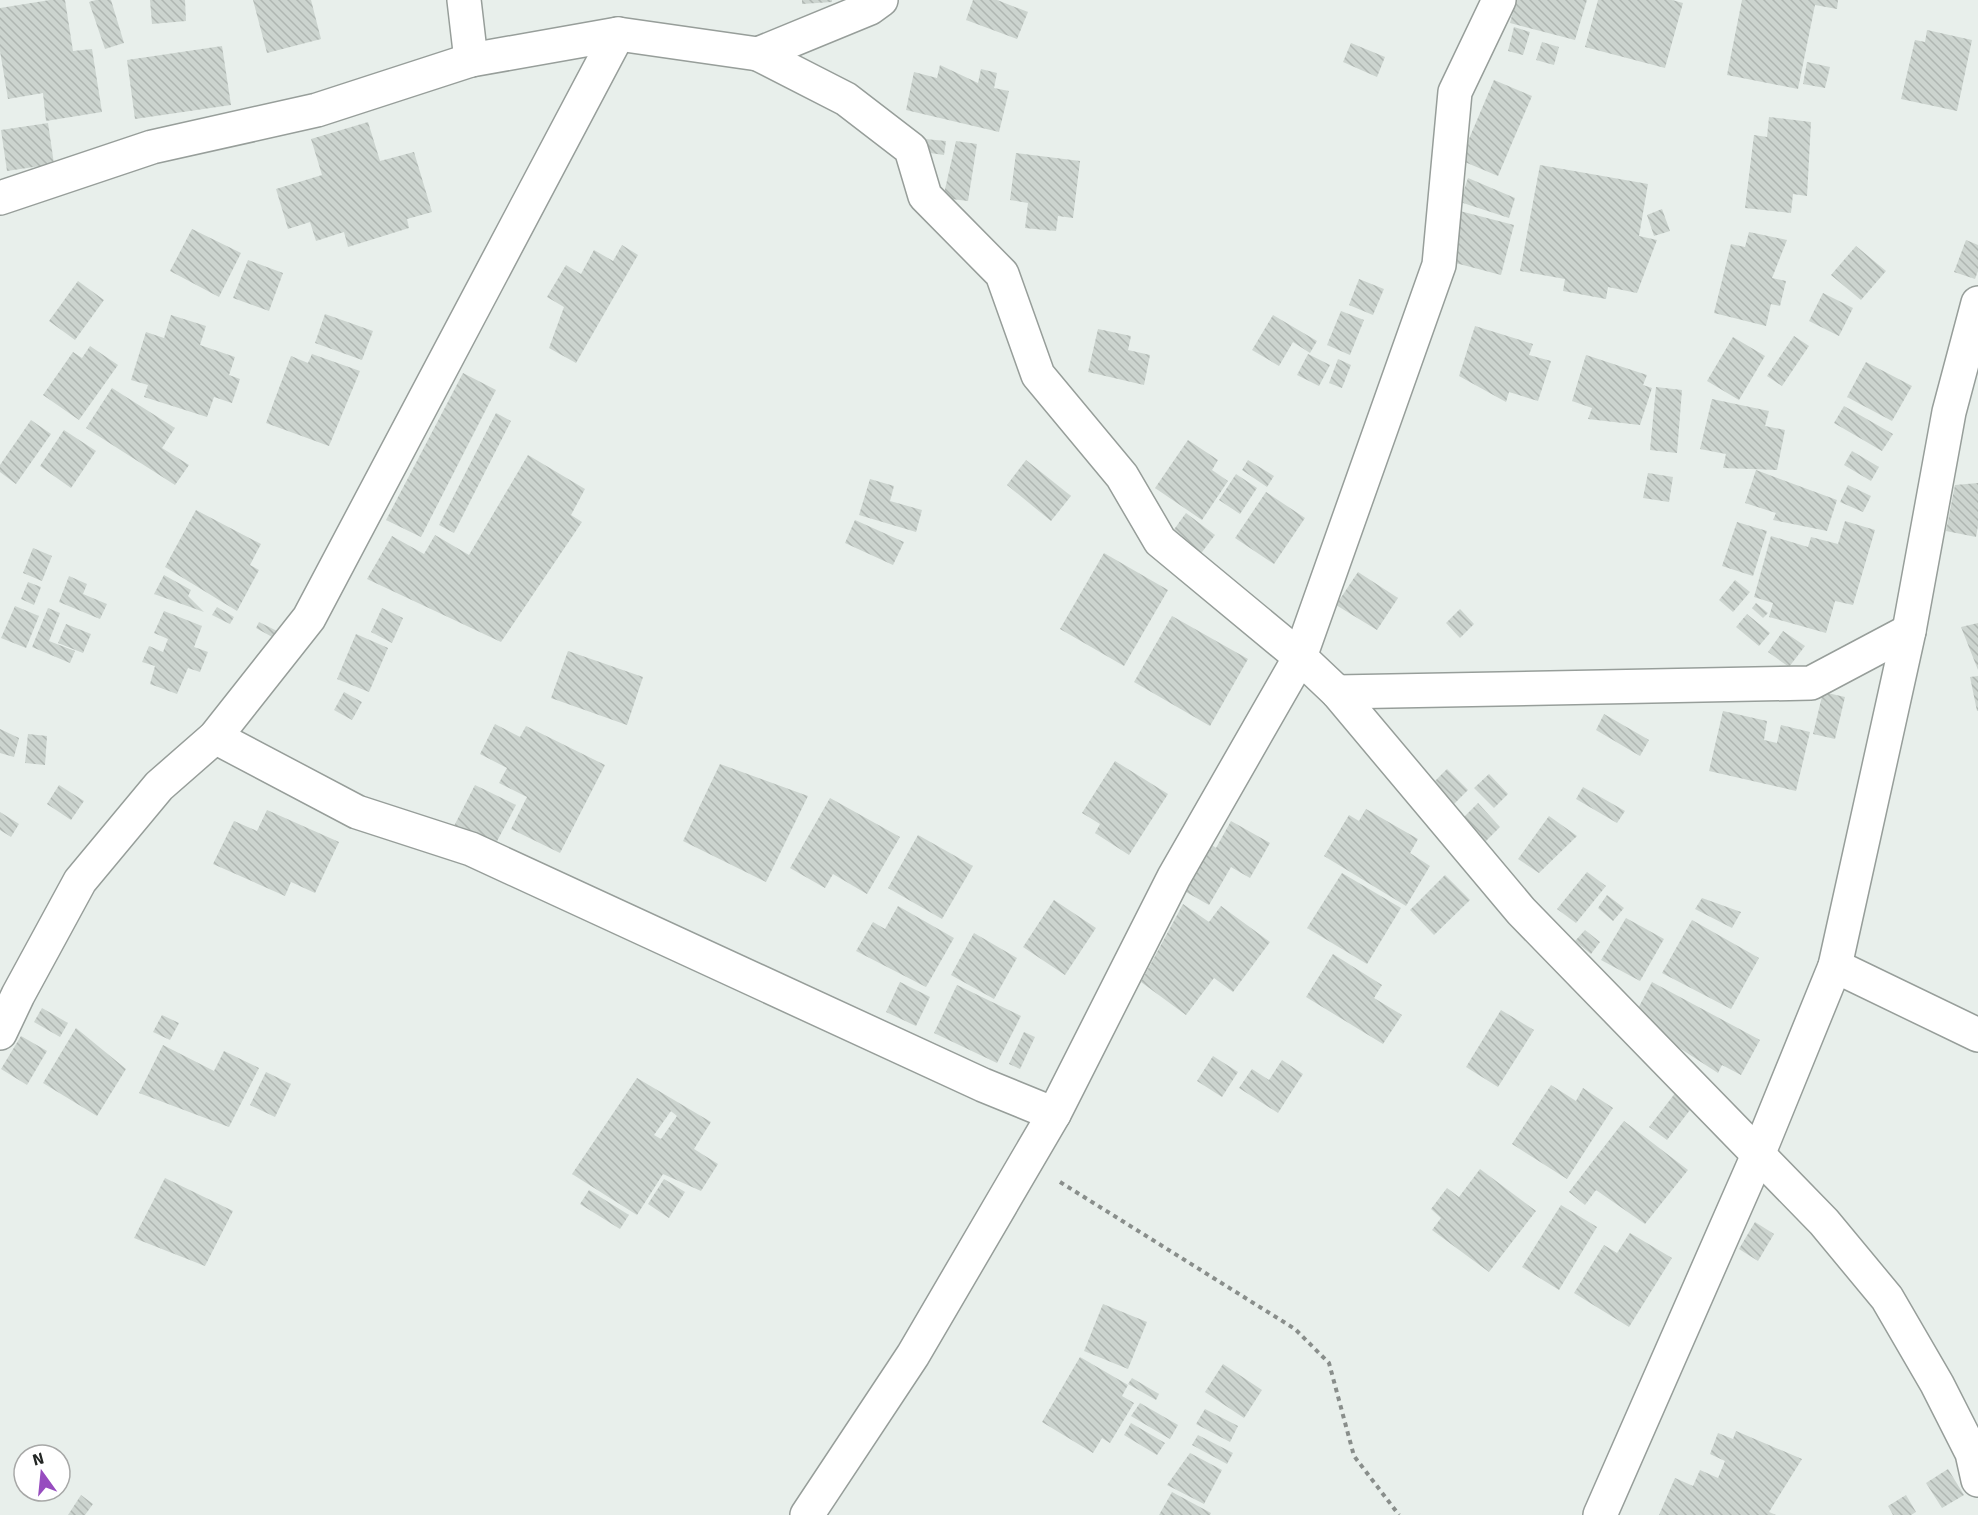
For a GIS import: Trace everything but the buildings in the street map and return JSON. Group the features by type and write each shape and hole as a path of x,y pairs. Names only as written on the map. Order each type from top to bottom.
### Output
{"street":[{"path":"464,0 471,60"},
{"path":"758,54 870,8 881,0"},
{"path":"807,1515 913,1355 1054,1114 1174,877 1300,657 1439,265 1455,92 1498,0"},
{"path":"0,1033 18,995 81,881 159,786 215,737 309,618 618,34"},
{"path":"0,198 152,147 317,110 471,60 618,34 758,54 846,99 911,149 925,196 1002,274 1038,375 1122,476 1160,541 1300,657 1337,692 1521,911 1824,1222 1887,1298 1937,1384 1972,1454 1978,1480"},
{"path":"1600,1515 1758,1155 1834,966 1908,631 1950,412 1978,303"},
{"path":"1337,692 1811,683 1908,631"},
{"path":"215,737 357,812 471,849 983,1085 1054,1114"},
{"path":"1834,966 1978,1035"}],"path":[{"path":"1026,1161 1295,1329 1329,1363 1354,1456 1399,1515"}]}
